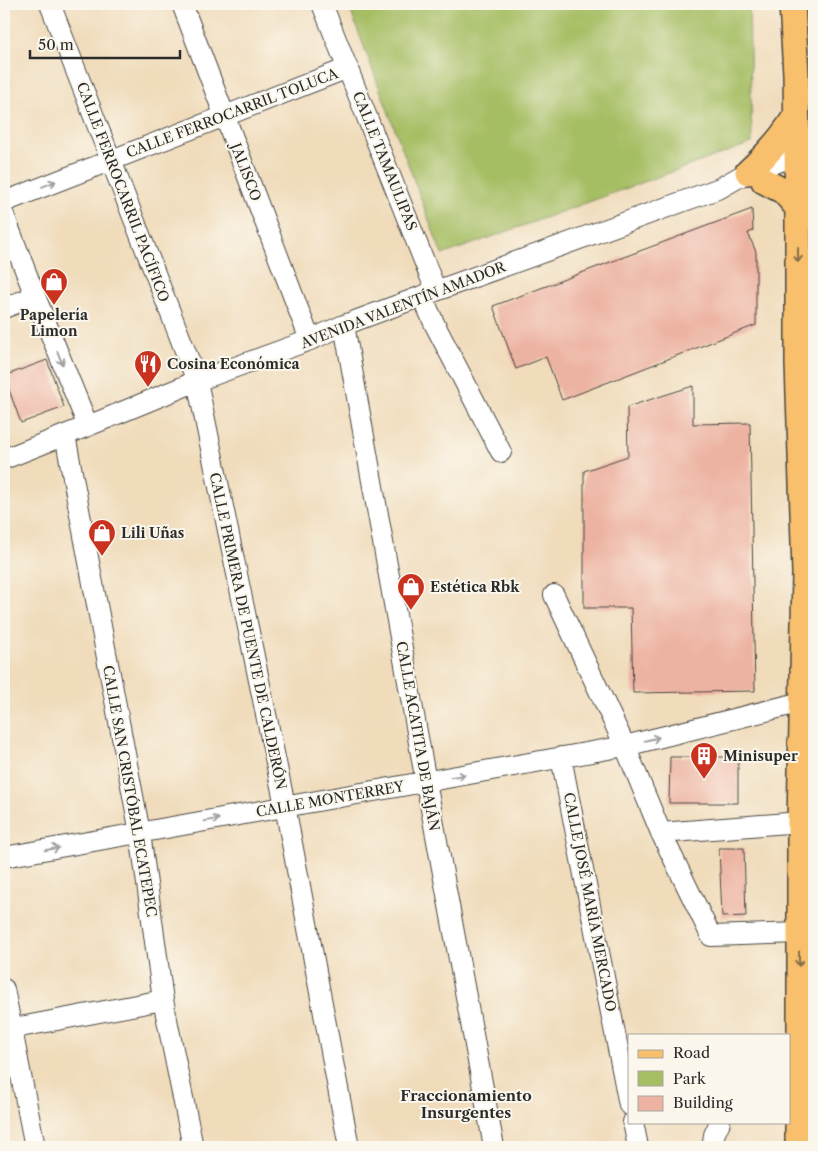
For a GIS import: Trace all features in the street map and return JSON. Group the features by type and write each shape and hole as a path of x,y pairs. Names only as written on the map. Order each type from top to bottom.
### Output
{"highway":[{"path":"802,743 814,791"}],"main road":[{"path":"792,4 796,74 805,111 798,364 805,573 795,1085 798,1105 798,1147"},
{"path":"803,208 784,191 756,176 777,144 805,111"},
{"path":"798,364 814,303"}],"street":[{"name":"CALLE FERROCARRIL PACÍFICO","path":"50,4 197,381"},
{"name":"JALISCO","path":"182,4 310,340"},
{"name":"CALLE TAMAULIPAS","path":"322,4 348,68 429,293 435,325 501,452"},
{"name":"CALLE FERROCARRIL TOLUCA","path":"4,202 348,68"},
{"name":"AVENIDA VALENTÍN AMADOR","path":"4,459 197,381 310,340 429,293 720,188 805,161"},
{"path":"4,215 88,426"},
{"path":"4,308 35,296"},
{"name":"CALLE ACATITA DE BAJÁN","path":"344,325 494,1147"},
{"name":"CALLE PRIMERA DE PUENTE DE CALDERÓN","path":"197,381 285,806 349,1147"},
{"name":"CALLE SAN CRISTÓBAL ECATEPEC","path":"66,435 140,833 163,1000 193,1147"},
{"path":"554,595 625,746 660,833 711,936 799,934"},
{"name":"CALLE MONTERREY","path":"4,857 625,746 802,702"},
{"name":"CALLE JOSÉ MARÍA MERCADO","path":"562,757 628,1100"},
{"path":"660,833 800,822"},
{"path":"4,989 8,1029 35,1147"},
{"path":"8,1029 163,1000"},
{"path":"633,1124 638,1147"},
{"path":"712,1147 714,1135 719,1124"}],"green space":[{"path":"348,4 749,4 752,143 442,255"}],"building":[{"path":"752,209 753,231 748,233 756,252 756,325 562,400 546,357 516,369 493,306"},
{"path":"47,360 64,407 21,423 4,376"},
{"path":"693,386 693,424 750,423 755,691 633,693 631,608 584,608 584,471 628,456 627,407"},
{"name":"Minisuper","path":"670,757 738,757 738,803 669,803"},
{"path":"719,848 744,848 746,916 722,917"}],"place":[{"name":"Papelería Limon","path":"54,306"},
{"name":"Cosina Económica","path":"148,388"},
{"name":"Lili Uñas","path":"102,557"},
{"name":"Estética Rbk","path":"411,611"},
{"name":"Minisuper","path":"704,780"}],"district":[{"name":"Fraccionamiento Insurgentes","path":"466,1104"}]}
